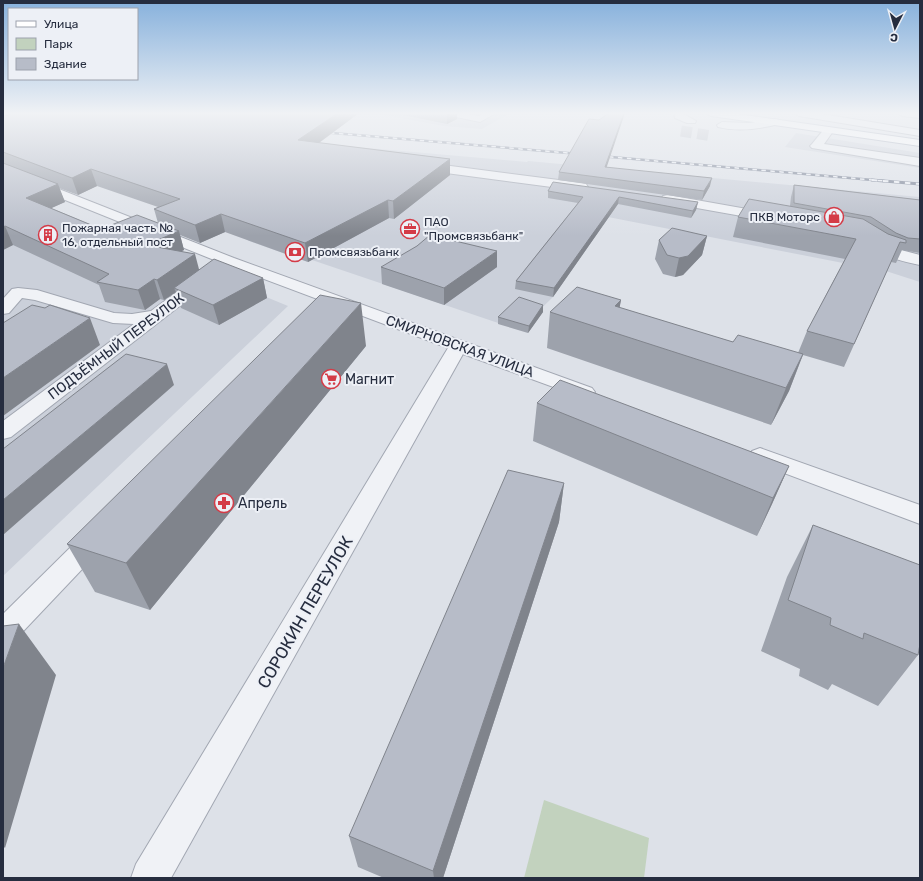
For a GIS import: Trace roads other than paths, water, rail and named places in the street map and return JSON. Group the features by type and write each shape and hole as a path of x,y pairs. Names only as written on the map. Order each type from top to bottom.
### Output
{"street":[{"path":"867,154 920,162"},
{"path":"408,165 597,189"},
{"name":"СМИРНОВСКАЯ УЛИЦА","path":"3,171 229,261 325,307 460,345 601,398"},
{"path":"657,198 780,219"},
{"path":"861,234 885,250 909,259 920,260"},
{"name":"ПОДЪЁМНЫЙ ПЕРЕУЛОК","path":"3,432 154,316 229,261"},
{"path":"3,309 18,293 37,295 113,318 132,319 154,316"},
{"name":"СОРОКИН ПЕРЕУЛОК","path":"150,878 460,345"},
{"path":"742,450 920,515"},
{"path":"3,633 108,526"}],"railway":[{"path":"600,156 884,181"},
{"path":"872,180 884,181"},
{"path":"884,181 920,184"}],"place":[{"name":"ПКВ Моторс","path":"834,217"},
{"name":"ПАО \"Промсвязьбанк\"","path":"410,229"},
{"name":"Пожарная часть № 16, отдельный пост","path":"48,235"},
{"name":"Промсвязьбанк","path":"295,252"},
{"name":"Магнит","path":"331,379"},
{"name":"Апрель","path":"224,503"}]}
